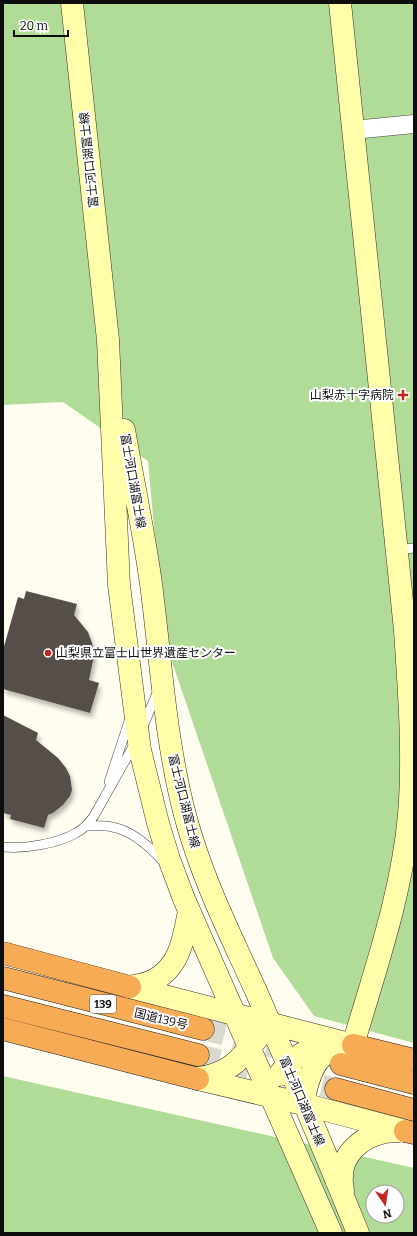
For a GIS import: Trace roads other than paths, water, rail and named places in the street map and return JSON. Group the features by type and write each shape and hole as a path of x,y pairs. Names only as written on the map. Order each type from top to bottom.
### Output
{"highway":[{"path":"6,952 130,987"},
{"name":"国道139号","path":"3,978 204,1029"},
{"name":"139","path":"3,1006 198,1055"},
{"path":"3,1029 198,1078"},
{"path":"353,1045 414,1060"},
{"path":"341,1064 414,1083"},
{"path":"336,1089 414,1110"}],"main road":[{"name":"富士河口湖富士線","path":"72,3 108,340 119,585 138,736 150,793 174,872 189,911 331,1233"},
{"path":"340,3 353,130 405,549 405,630 413,731 409,815 403,859 391,916 353,1045"},
{"name":"富士河口湖富士線","path":"108,340 151,583 169,738 176,780 185,816 210,887 270,1024 358,1233"},
{"path":"130,987 153,981 166,972 176,958 183,942 189,911"},
{"path":"130,987 353,1045"},
{"path":"198,1078 218,1074 229,1068 249,1049 270,1024"},
{"path":"270,1097 275,1081 287,1065 307,1050 323,1045 353,1045"},
{"path":"303,1104 310,1075 315,1065 326,1054 343,1046 353,1045"},
{"path":"198,1078 409,1132"},
{"path":"344,1197 342,1176 345,1161 351,1150 361,1141 380,1133 409,1132"}],"street":[{"path":"353,130 414,124"}],"lane":[{"path":"3,847 12,848 35,846 61,840 76,834 86,826 101,804 138,736 162,680"},
{"path":"101,804 134,704"},
{"path":"86,826 112,827 134,836 156,853 174,872"}],"tunnel":[{"path":"203,1029 297,1053"},
{"path":"198,1055 249,1068"},
{"path":"290,1078 336,1089"}],"place":[{"name":"山梨赤十字病院","path":"403,395"},
{"name":"山梨県立富士山世界遺産センター","path":"48,653"}]}
